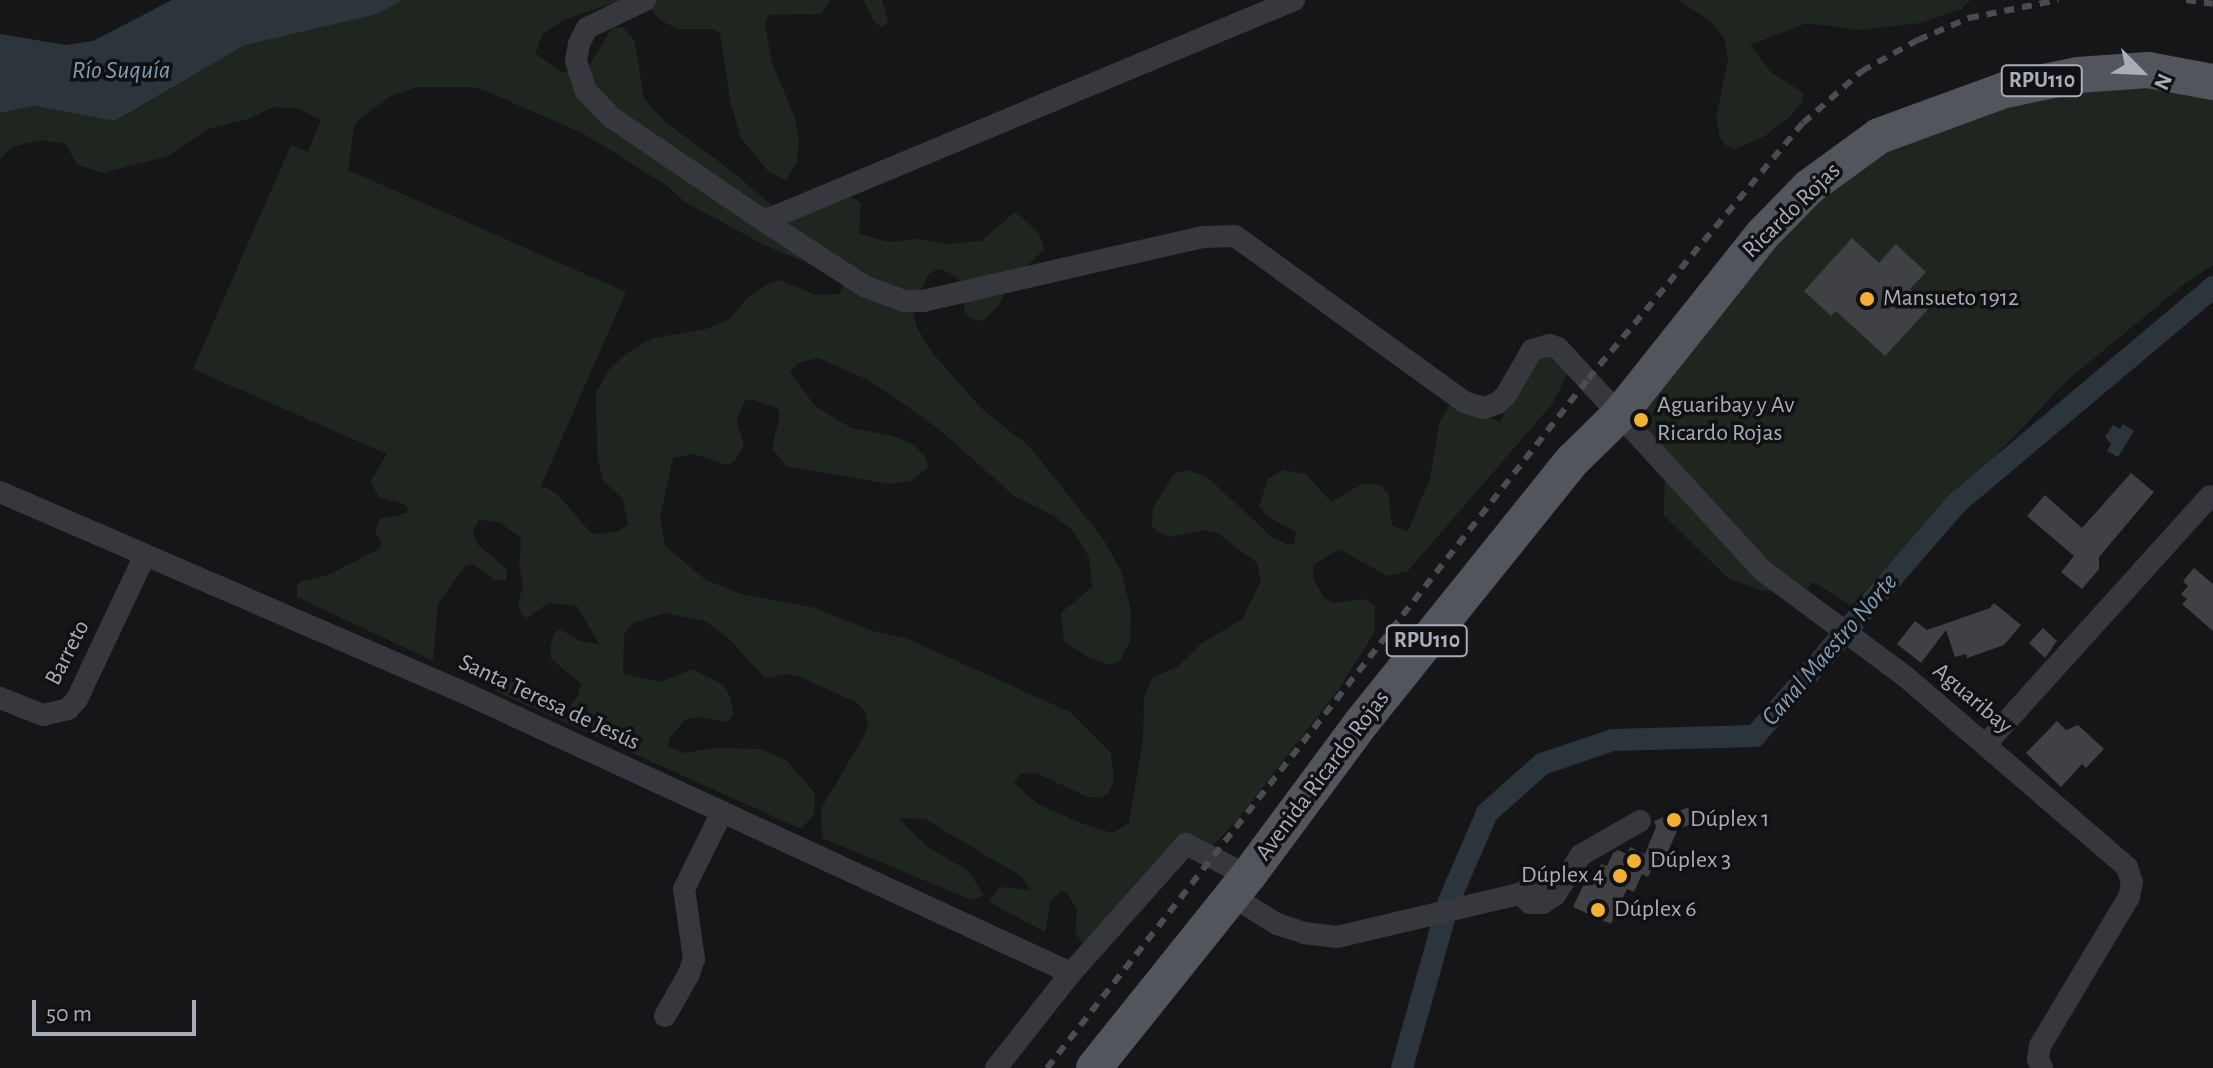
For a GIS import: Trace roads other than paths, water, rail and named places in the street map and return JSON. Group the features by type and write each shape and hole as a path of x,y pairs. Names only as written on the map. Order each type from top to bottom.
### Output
{"main road":[{"name":"Ricardo Rojas","path":"1619,415 1762,235 1809,187 1879,136 2005,90 2078,75 2148,70 2213,82"},
{"name":"Avenida Ricardo Rojas","path":"1094,1068 1240,886 1382,697 1573,460 1619,415"}],"street":[{"path":"645,0 587,28 579,44 576,61 586,91 611,117 764,221 1294,0"},
{"name":"Aguaribay","path":"764,221 864,286 904,301 923,301 1203,237 1235,236 1464,402 1484,408 1498,403 1532,350 1549,345 1566,354 1762,570 1906,677 2127,867 2132,882 2129,897 2040,1046 2038,1059 2042,1068"},
{"name":"Santa Teresa de Jesús","path":"0,492 469,695 1071,973"},
{"path":"1986,744 2210,496"},
{"name":"Barreto","path":"0,698 43,715 68,709 77,699 145,555"},
{"path":"665,1016 694,959 684,889 722,812"},
{"path":"996,1068 1071,973 1186,844 1240,886 1277,924 1304,933 1337,937 1519,894 1530,903 1543,903 1555,895 1581,855 1640,821"}],"water":[{"name":"Río Suquía","path":"172,0 402,0 378,14 245,45 115,121 34,106 0,113 0,34 66,45 93,41"},
{"path":"2123,424 2134,431 2118,457 2107,451 2111,444 2105,437 2113,425 2120,429"}],"waterway":[{"name":"Canal Maestro Norte","path":"1402,1068 1449,901 1487,813 1542,764 1613,740 1755,736 1958,502 2213,287"}],"railway":[{"path":"1047,1068 1588,379 1803,123 1862,71 1918,40 1969,18 2058,0"},
{"path":"2186,0 2213,4"}],"place":[{"name":"Mansueto 1912","path":"1867,299"},
{"name":"Aguaribay y Av Ricardo Rojas","path":"1641,420"},
{"name":"Dúplex 1","path":"1674,820"},
{"name":"Dúplex 3","path":"1634,861"},
{"name":"Dúplex 4","path":"1620,876"},
{"name":"Dúplex 6","path":"1598,910"}]}
